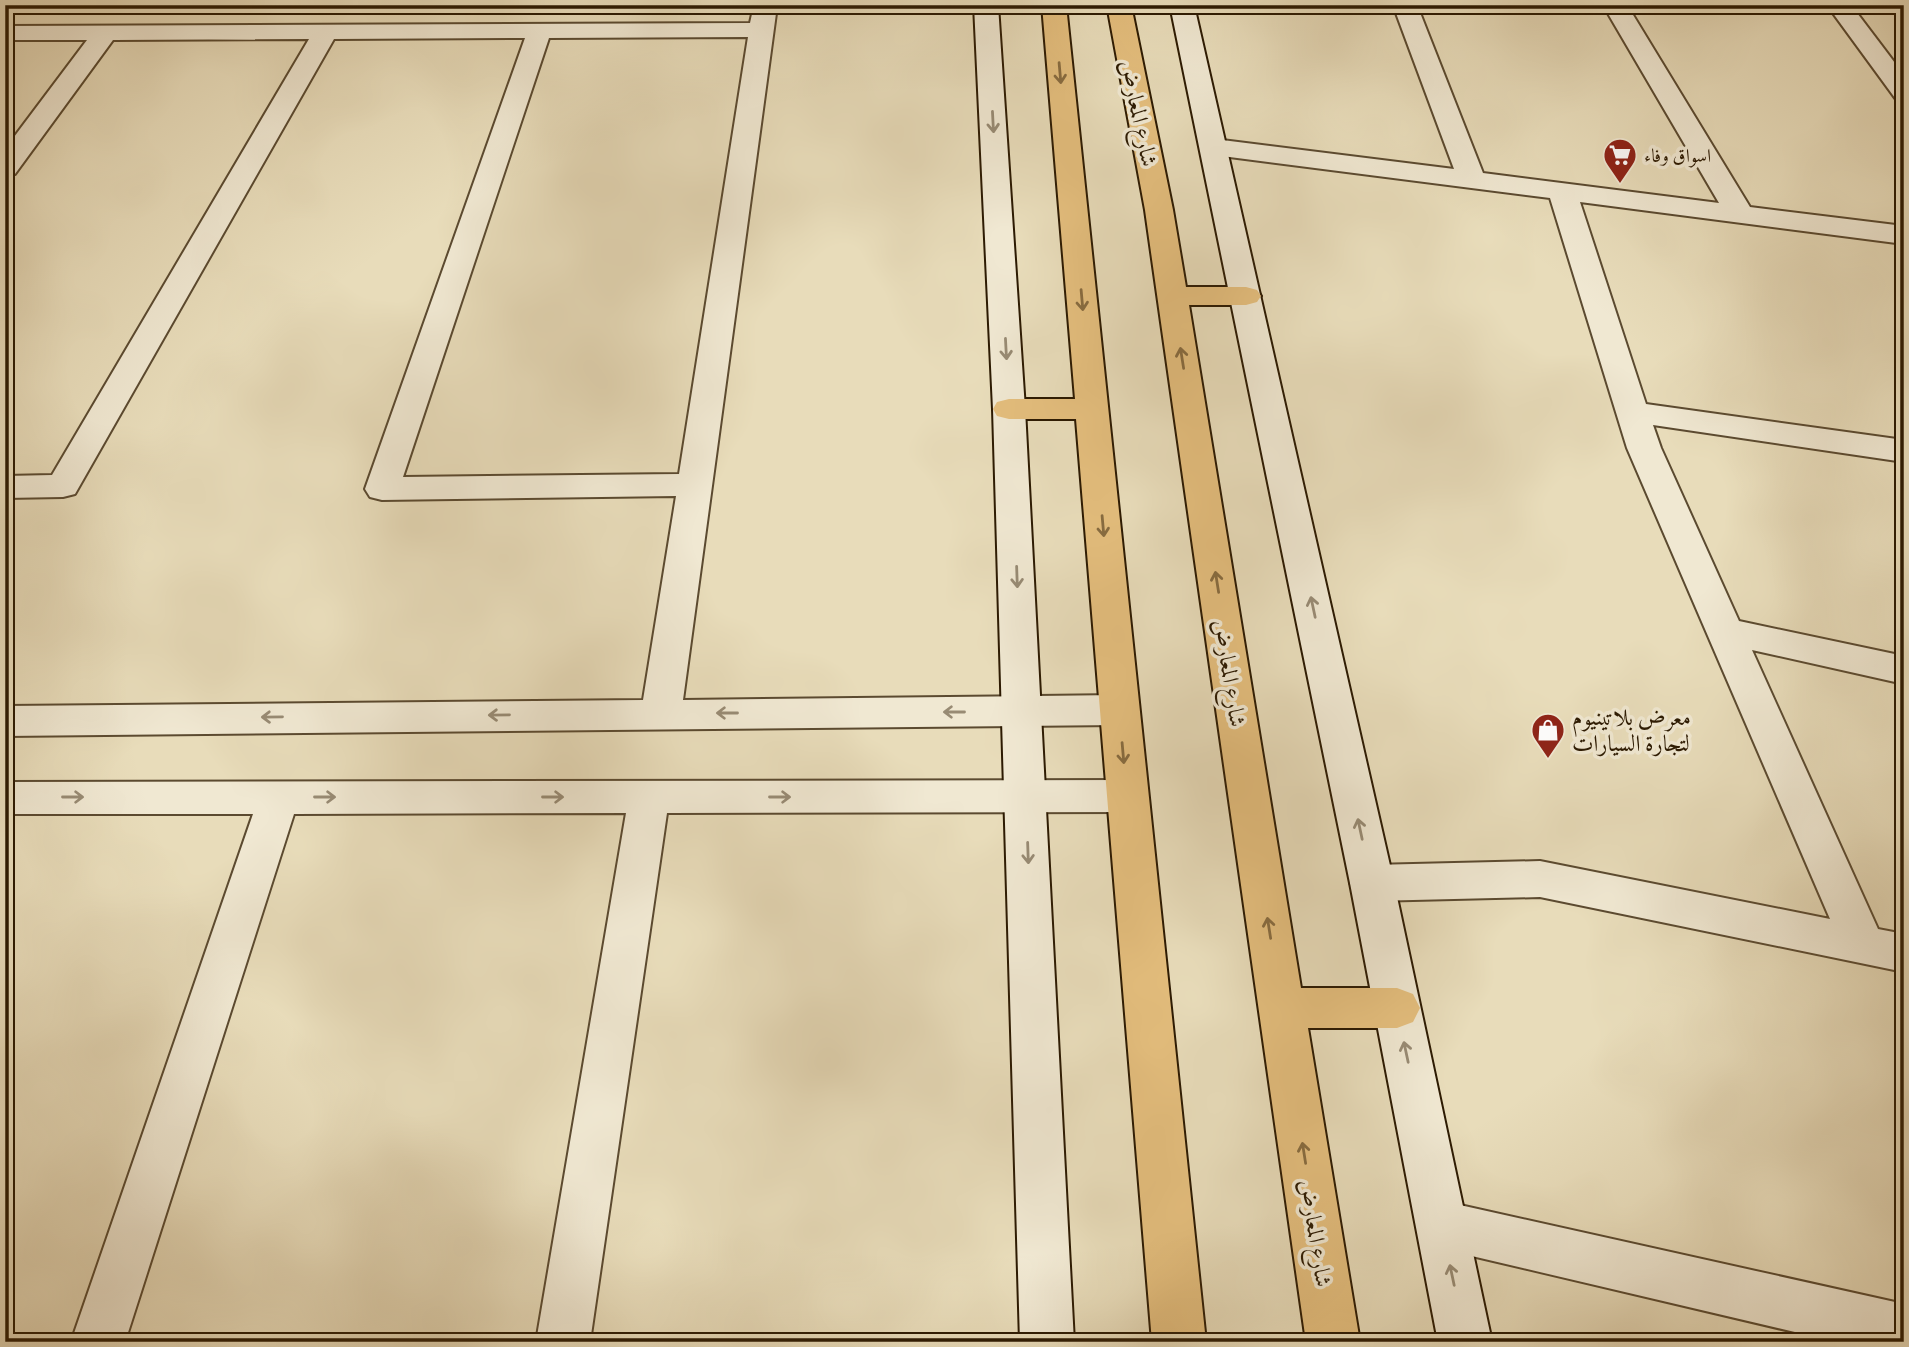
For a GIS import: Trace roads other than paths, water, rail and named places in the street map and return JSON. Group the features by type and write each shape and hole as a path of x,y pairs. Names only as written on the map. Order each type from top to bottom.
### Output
{"main road":[{"path":"1054,5 1179,1342"},
{"name":"شارع المعارض","path":"1119,5 1160,210 1333,1342"},
{"path":"1173,296 1247,296"},
{"path":"1009,409 1092,409"},
{"path":"1282,1008 1397,1008"}],"street":[{"path":"207,32 225,5"},
{"path":"986,5 1009,409 1047,1342"},
{"path":"1182,5 1372,883 1465,1342"},
{"path":"1405,5 1472,180"},
{"path":"1615,5 1741,214"},
{"path":"1839,5 1904,93"},
{"path":"5,33 540,30 764,18 661,713"},
{"path":"540,30 382,489 693,485"},
{"path":"5,486 62,486 326,31"},
{"path":"5,168 106,32"},
{"path":"1214,147 1904,235"},
{"path":"1562,191 1644,448 1725,631 1884,949"},
{"path":"1633,412 1904,451"},
{"path":"1725,631 1904,670"},
{"path":"5,721 1119,710"},
{"path":"5,797 1127,796"},
{"path":"98,1342 279,797"},
{"path":"564,1342 649,797"},
{"path":"1372,883 1540,879 1884,949"},
{"path":"1442,1225 1904,1331"}],"place":[{"name":"اسواق وفاء","path":"1620,185"},
{"name":"معرض بلاتينيوم لتجارة السيارات","path":"1548,760"}]}
